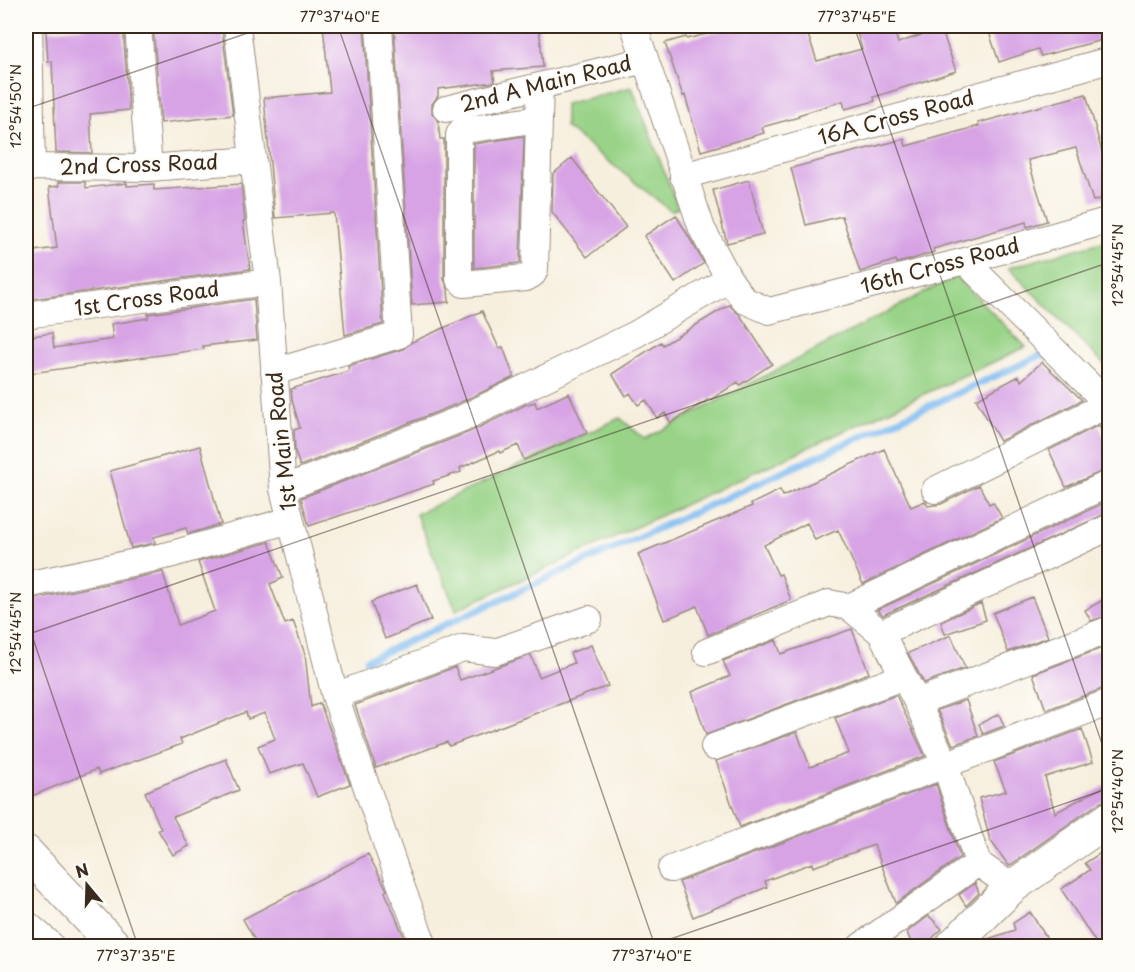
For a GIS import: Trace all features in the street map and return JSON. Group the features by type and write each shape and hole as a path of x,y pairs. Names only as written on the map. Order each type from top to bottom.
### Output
{"main road":[{"path":"952,946 1012,887 1106,829"},
{"path":"26,852 115,946"},
{"path":"26,928 48,946"}],"street":[{"path":"29,26 29,169"},
{"path":"138,26 149,168"},
{"name":"1st Main Road","path":"237,26 268,282 283,489 335,696 424,946"},
{"path":"274,372 399,335 379,26"},
{"path":"283,489 463,418 636,334 729,279 702,229 634,26"},
{"name":"2nd A Main Road","path":"446,108 645,60"},
{"name":"16A Cross Road","path":"683,176 1110,60"},
{"path":"539,119 465,130 459,135 459,279 464,284 526,278 533,274 539,119 540,86"},
{"name":"2nd Cross Road","path":"29,169 149,168 252,160"},
{"name":"16th Cross Road","path":"729,279 744,300 769,310 965,261 1110,220"},
{"path":"935,490 1109,405 965,261"},
{"name":"1st Cross Road","path":"26,315 268,282"},
{"path":"849,607 1110,483"},
{"path":"26,585 169,555 290,520"},
{"path":"881,633 1110,527"},
{"path":"706,652 829,603 849,607 881,633 917,702 945,764 978,863 1012,887"},
{"path":"335,696 463,648 495,652 589,619"},
{"path":"917,702 1108,630"},
{"path":"714,747 902,677"},
{"path":"671,869 1110,702"},
{"path":"861,946 978,863"}],"green space":[{"path":"632,87 678,208 671,211 565,127 565,104"},
{"path":"1110,240 1109,369 1008,268"},
{"path":"956,276 1026,347 456,610 416,514 620,418 645,439"}],"building":[{"path":"85,26 123,26 129,110 90,114 92,153 56,152 52,61 48,62 46,31"},
{"path":"153,26 194,26 195,32 222,29 233,115 161,123"},
{"path":"323,26 364,26 383,324 345,335 334,213 275,218 264,98 330,92"},
{"path":"394,26 539,26 543,67 493,71 495,82 438,89 438,96 432,104 432,113 438,121 440,139 444,139 444,279 449,302 412,305"},
{"path":"739,26 805,26 817,61 862,49 855,26 893,26 898,43 941,28 956,71 874,97 875,101 845,109 843,101 798,115 799,117 762,127 764,133 701,151 685,95 683,96 665,43"},
{"path":"987,26 1110,26 1110,38 1041,56 1038,49 999,62"},
{"path":"1086,94 1105,163 1110,162 1110,196 1093,201 1076,148 1028,160 1047,221 1027,227 1026,222 933,249 934,252 909,260 897,263 896,260 860,272 842,216 806,225 791,168 904,139 906,146 979,126 978,123"},
{"path":"524,136 520,263 474,268 474,144"},
{"path":"572,158 626,227 587,257 552,212 553,174"},
{"path":"749,180 763,234 727,243 713,190"},
{"path":"58,182 85,182 86,188 127,183 127,186 154,184 154,190 241,184 245,221 243,221 250,269 26,300 26,252 57,248 49,187 59,186"},
{"path":"676,215 704,263 675,283 644,236"},
{"path":"254,299 257,340 203,346 204,349 31,373 26,337 52,333 54,348 113,339 111,324 148,318 148,314"},
{"path":"729,305 740,315 772,364 740,385 738,382 671,423 665,413 657,418 646,400 638,405 630,393 626,396 612,374 661,342 663,345"},
{"path":"482,311 499,348 503,347 514,377 457,404 300,466 295,452 294,430 300,428 291,389 349,371 348,366 403,349 412,342"},
{"path":"1042,362 1082,400 1000,441 976,399 1019,376 1021,381"},
{"path":"569,393 587,433 524,460 518,445 500,453 499,451 460,468 461,472 433,481 434,484 309,526 301,498 469,432 525,405 535,402 537,408"},
{"path":"1099,425 1110,452 1110,468 1066,487 1049,450"},
{"path":"200,446 221,524 188,534 186,528 154,537 155,543 131,548 110,471"},
{"path":"884,449 911,507 925,501 928,506 941,504 979,485 989,504 993,502 1002,518 863,584 838,530 815,540 807,523 764,545 778,575 781,574 791,600 708,635 697,606 664,620 638,554 752,506 751,504 780,490 783,496"},
{"path":"1110,500 1110,512 883,615 877,610"},
{"path":"269,542 283,578 270,584 285,624 293,621 305,654 311,707 320,703 350,784 317,797 303,763 269,774 258,746 275,739 265,713 248,719 246,712 180,739 182,744 99,774 97,769 32,796 26,780 26,693 31,690 26,676 26,603 39,598 163,572 178,625 215,611 198,562"},
{"path":"417,584 431,620 385,639 371,602"},
{"path":"1110,596 1110,615 1091,621 1085,610"},
{"path":"1032,597 1048,637 1008,652 993,613"},
{"path":"981,603 986,620 945,634 941,622"},
{"path":"852,629 869,673 706,735 692,692 730,676 723,661 776,640 781,654"},
{"path":"951,635 965,668 924,683 908,653"},
{"path":"591,645 608,686 449,746 447,742 376,768 355,705 455,667 460,680 531,655 539,677 574,663 570,653"},
{"path":"1110,645 1110,686 1046,710 1033,674"},
{"path":"896,695 925,756 740,827 716,761 797,732 810,767 849,753 835,718"},
{"path":"966,700 978,736 953,745 937,710"},
{"path":"999,714 1004,726 983,734 979,724"},
{"path":"1082,729 1093,762 1045,777 1055,813 1110,783 1110,799 1099,803 1009,866 990,840 979,798 1006,791 994,762"},
{"path":"226,759 239,790 173,817 189,846 173,855 158,830 161,829 145,792"},
{"path":"936,784 960,857 896,903 874,845 813,867 812,863 765,881 767,887 693,917 679,882"},
{"path":"1110,847 1110,946 1098,946 1061,889 1090,870 1085,863"},
{"path":"368,854 387,890 385,892 408,946 258,946 243,919"},
{"path":"975,883 979,893 966,906 959,895"},
{"path":"1030,912 1052,946 978,946 985,940 1015,930 1013,923"},
{"path":"929,916 942,929 924,946 916,946 910,940 907,932"}],"waterway":[{"path":"367,660 1044,354 1047,357"}]}
